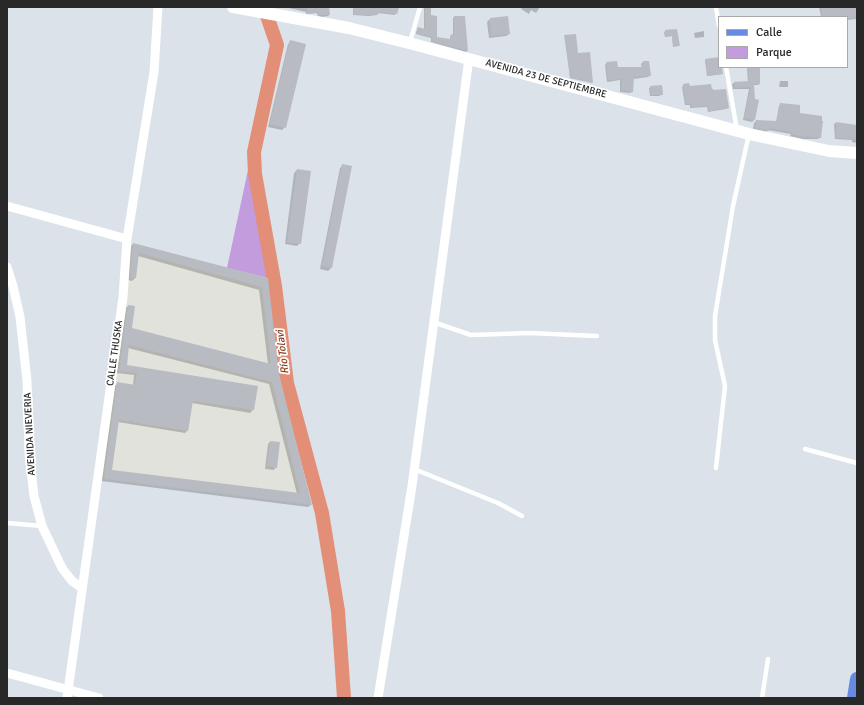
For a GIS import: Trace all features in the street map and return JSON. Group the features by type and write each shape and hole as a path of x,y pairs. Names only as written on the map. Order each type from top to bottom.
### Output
{"main road":[{"name":"AVENIDA 23 DE SEPTIEMBRE","path":"233,7 350,28 468,58 743,133 829,151 857,153"},
{"path":"854,698 857,679"}],"street":[{"name":"CALLE THUSKA","path":"68,694 123,297 127,238 154,72 158,7"},
{"path":"378,698 414,469 468,58"},
{"path":"7,206 127,238"},
{"name":"AVENIDA NIEVERIA","path":"7,267 20,317 27,381 29,453 34,496 42,526 62,568 72,581 82,588"},
{"path":"7,673 68,694 99,698"}],"lane":[{"path":"409,43 420,7"},
{"path":"716,7 718,20"},
{"path":"716,468 725,386 715,340 715,316 743,133 726,68"},
{"path":"433,322 471,335 529,333 597,336"},
{"path":"805,449 857,463"},
{"path":"414,469 498,503 522,516"},
{"path":"7,523 42,526"},
{"path":"762,698 768,660"}],"shaded area":[{"path":"132,243 268,278 279,374 312,505 101,479"}],"green space":[{"path":"248,170 268,278 227,268"}],"building":[{"path":"307,7 329,7 330,15 319,15 319,12 307,13"},
{"path":"353,7 399,8 397,14 378,12 379,14 369,16 354,15"},
{"path":"425,7 431,7 431,15 437,16 437,37 450,39 451,34 454,35 454,16 465,16 468,51 432,41 432,37 416,33 418,27 425,29"},
{"path":"821,7 857,7 857,18 848,19 848,16 822,16"},
{"path":"508,16 510,34 491,36 490,18"},
{"path":"677,29 680,46 673,46 672,36 665,37 665,30"},
{"path":"576,34 578,53 590,52 593,83 570,77 564,35"},
{"path":"290,40 306,44 286,128 270,124"},
{"path":"718,57 718,68 722,68 723,74 708,76 705,59"},
{"path":"617,61 618,67 643,67 643,61 649,61 651,76 634,77 633,92 621,90 622,79 608,80 606,62"},
{"path":"748,68 760,68 760,84 754,84 755,99 759,100 755,120 744,118 751,87 735,88 734,82 749,81"},
{"path":"689,83 690,86 711,84 712,89 714,90 726,89 729,108 709,111 708,106 692,107 691,103 686,104 683,84"},
{"path":"662,85 663,95 651,95 650,86"},
{"path":"780,103 800,105 800,113 822,116 823,121 821,138 806,137 791,134 792,132 769,128 769,131 755,128 756,120 777,121"},
{"path":"836,122 857,125 857,139 836,138"},
{"path":"342,164 352,166 332,268 322,266"},
{"path":"297,169 311,171 301,244 287,242"},
{"path":"133,243 268,278 279,374 312,505 104,479 117,382 135,385 137,373 119,371 128,305 135,306 132,328 271,364 262,287 139,253 136,278 130,278","holes":["129,345 272,382 300,493 112,470 119,420 188,431 193,401 254,410 258,386 127,365"]},
{"path":"270,441 280,442 277,468 267,466"}],"waterway":[{"name":"Río Tolavi","path":"264,7 277,45 254,152 255,174 275,286 287,383 322,513 338,611 344,698"}]}
